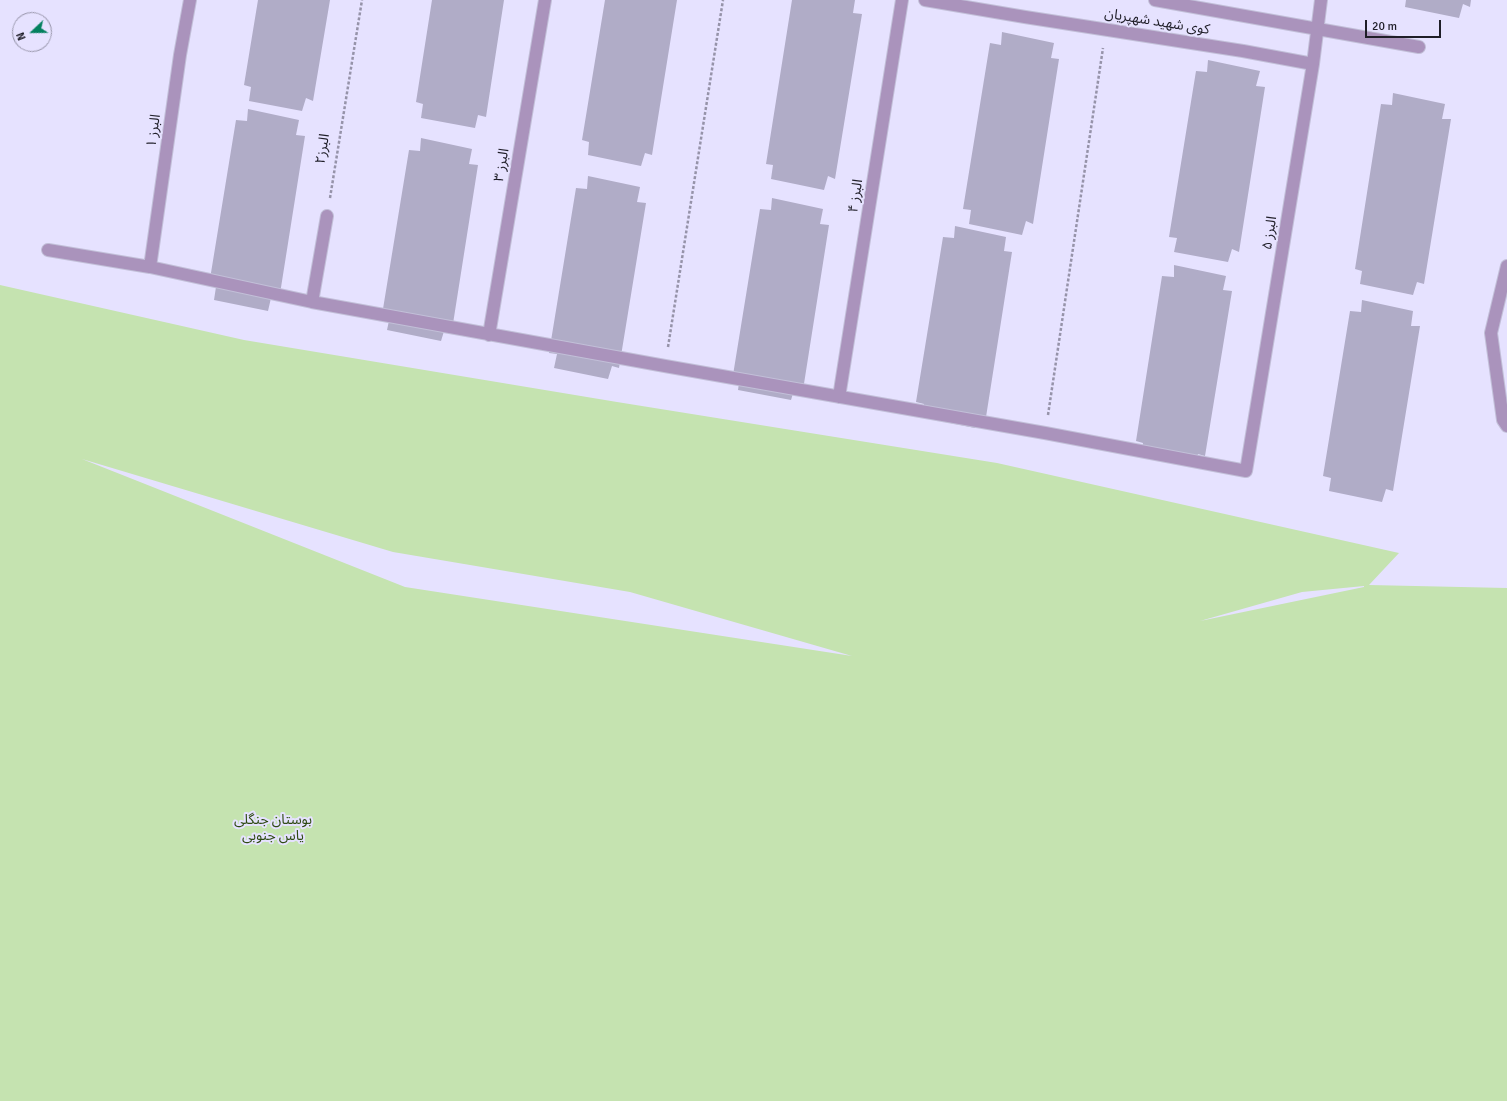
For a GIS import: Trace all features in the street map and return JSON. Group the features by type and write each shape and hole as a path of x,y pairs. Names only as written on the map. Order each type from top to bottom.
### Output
{"street":[{"name":"البرز ۱","path":"150,267 180,55 190,0"},
{"name":"البرز ۳","path":"489,335 546,0"},
{"name":"البرز ۴","path":"839,397 902,0"},
{"name":"کوی شهید شهپریان","path":"925,0 1243,51 1313,64"},
{"name":"کوی شهید شهپریان","path":"1155,0 1419,47"},
{"name":"البرز ۵","path":"1045,433 1246,471 1313,64 1321,0"},
{"path":"312,302 327,216"},
{"path":"48,250 150,267 312,302 489,335 1045,433"},
{"path":"1507,266 1492,333 1503,420 1507,426"}],"path":[{"name":"البرز۲","path":"327,216 362,0"},
{"path":"665,366 723,0"},
{"path":"1045,433 1106,30"}],"green space":[{"name":"بوستان جنگلی یاس جنوبی","path":"0,285 244,340 997,463 1399,553 1369,585 1507,588 1507,1101 0,1101","holes":["82,459 393,552 630,592 852,656 405,587","1364,587 1200,621 1302,592"]}],"building":[{"path":"258,0 330,0 313,101 306,98 302,111 249,101 251,87 244,85"},
{"path":"432,0 504,0 486,117 478,115 475,128 421,118 423,104 416,102"},
{"path":"605,0 677,0 652,155 645,153 641,166 588,155 589,142 582,140"},
{"path":"792,0 855,0 853,13 862,14 835,179 828,176 824,190 771,179 773,165 766,164"},
{"path":"1406,0 1471,0 1470,7 1463,4 1459,18 1405,7"},
{"path":"1002,32 1054,43 1051,58 1059,59 1033,224 1026,221 1022,235 969,224 971,210 963,209 990,43 1001,45"},
{"path":"1208,60 1260,71 1256,86 1265,87 1239,252 1232,249 1228,262 1174,252 1177,238 1169,237 1196,71 1207,72"},
{"path":"1393,93 1445,104 1442,119 1451,119 1424,284 1417,282 1413,295 1360,284 1362,271 1355,269 1381,104 1392,105"},
{"path":"248,109 299,120 296,135 305,136 279,300 271,298 268,311 214,300 216,287 209,285 236,120 247,121"},
{"path":"421,138 472,149 469,164 478,165 452,330 445,328 441,341 387,330 390,316 382,315 409,150 420,151"},
{"path":"588,176 640,187 637,202 646,203 619,368 612,366 608,379 554,368 557,354 549,353 576,188 587,189"},
{"path":"772,198 823,209 820,224 829,225 803,390 795,387 791,400 738,390 740,376 733,375 760,209 771,210"},
{"path":"955,226 1006,237 1004,251 1012,252 986,417 979,415 975,428 921,417 924,404 916,402 943,237 954,238"},
{"path":"1174,265 1226,276 1223,290 1232,291 1205,456 1198,454 1194,467 1141,457 1143,443 1136,441 1162,276 1174,277"},
{"path":"1362,300 1413,311 1411,326 1420,326 1393,491 1386,489 1382,502 1329,491 1331,478 1323,476 1350,311 1361,312"}]}
